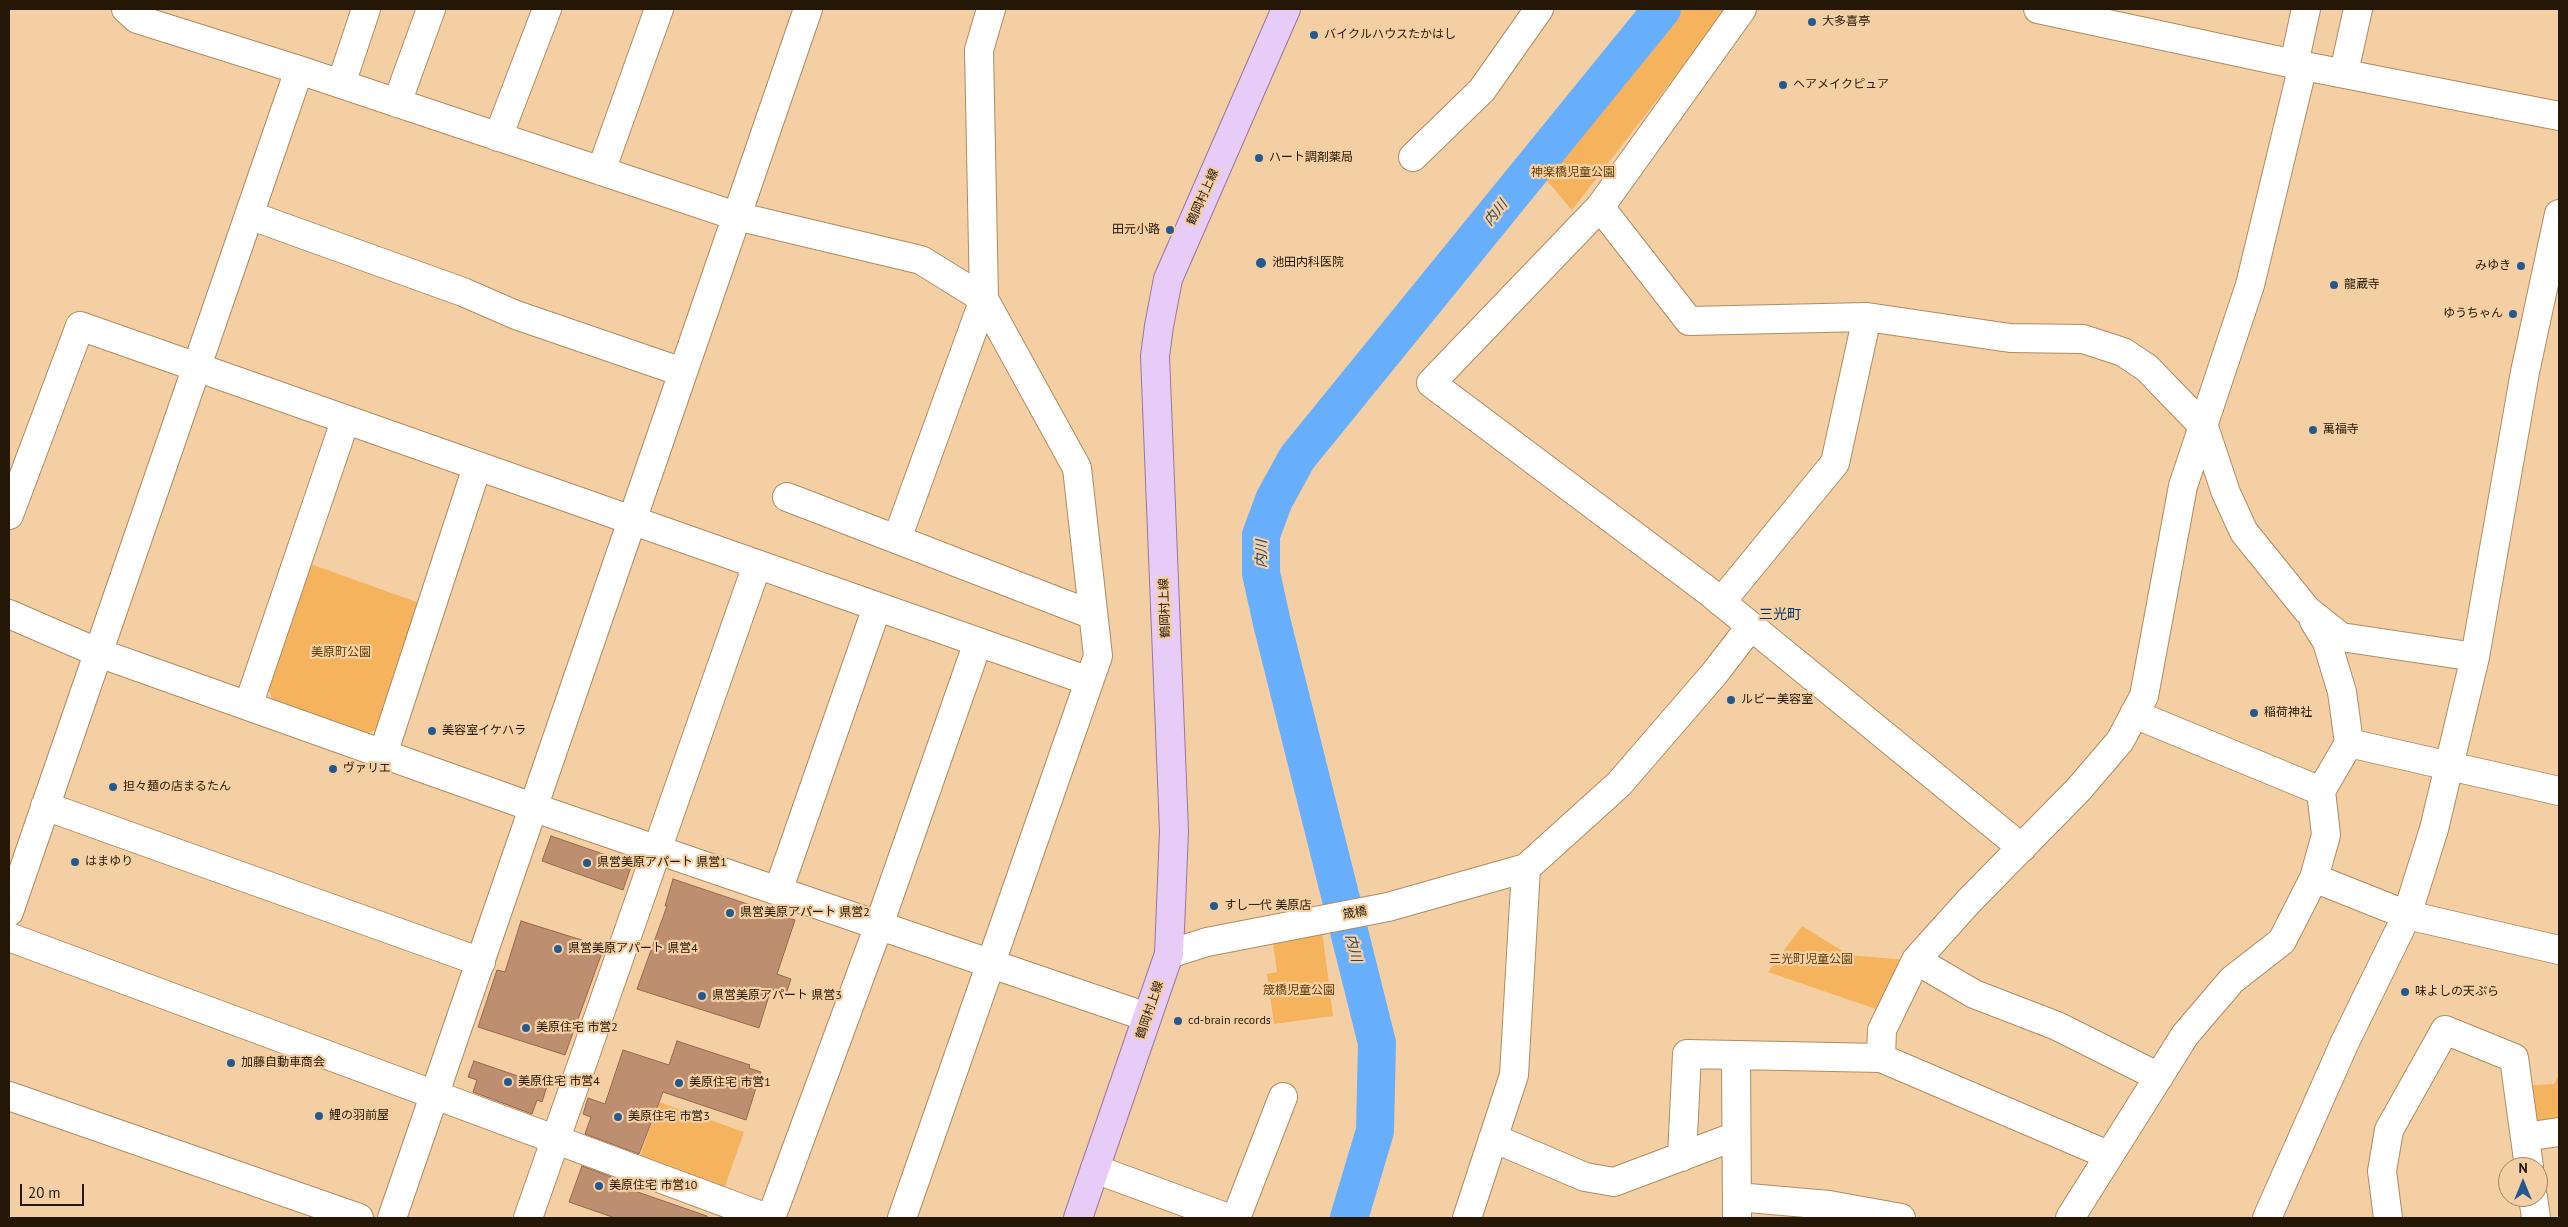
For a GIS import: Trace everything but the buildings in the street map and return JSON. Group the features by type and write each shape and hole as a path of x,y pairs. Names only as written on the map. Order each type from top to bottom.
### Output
{"main road":[{"name":"鶴岡村上線","path":"1078,1218 1169,954 1174,831 1155,356 1168,279 1286,9"}],"street":[{"path":"126,9 136,19 299,70 736,216 921,260 984,300 1077,468 1098,656 902,1218"},
{"path":"340,84 366,9"},
{"path":"397,103 431,9"},
{"path":"498,136 547,9"},
{"path":"601,171 659,9"},
{"path":"392,1218 535,808 682,372 808,9"},
{"path":"897,540 984,300 979,50 991,9"},
{"path":"1413,157 1482,90 1540,9"},
{"path":"1742,9 1600,207 1431,383 1721,602 2022,848"},
{"path":"2038,9 2298,64 2559,116"},
{"path":"1881,1058 1882,1030 1916,960 2078,790 2120,741 2144,696 2183,486 2250,285 2298,64 2306,9"},
{"path":"2344,72 2358,9"},
{"path":"9,912 299,70"},
{"path":"1600,207 1689,321 1867,317 2010,338 2083,339 2123,352 2147,368 2204,427 2226,493 2244,532 2307,610 2327,642 2342,692 2349,743 2321,791 2326,834 2314,878 2282,941 2232,980 2186,1035 2108,1155 2070,1218"},
{"path":"2267,1218 2345,1042 2407,915 2434,829 2474,657 2525,372 2559,214"},
{"path":"249,215 463,292 516,315 682,372"},
{"path":"1721,602 1835,463 1867,317"},
{"path":"9,514 80,326 196,369 1089,681"},
{"path":"248,706 345,421"},
{"path":"382,754 477,467"},
{"path":"787,497 1093,615"},
{"path":"528,1218 757,565"},
{"path":"778,891 877,607"},
{"path":"2307,610 2341,637 2474,657"},
{"path":"9,614 99,653 382,754 1147,1017"},
{"path":"1467,1218 1514,1075 1526,868 1619,784 1714,674 1751,626"},
{"path":"771,1218 879,925 978,642"},
{"path":"2134,714 2321,791"},
{"path":"2349,743 2559,791"},
{"path":"45,806 481,962"},
{"name":"筬橋","path":"1169,954 1207,942 1388,907 1526,868"},
{"path":"2314,878 2407,915 2559,950"},
{"path":"9,937 767,1218"},
{"path":"1916,960 1974,994 2057,1026 2158,1077"},
{"path":"2388,1218 2382,1170 2389,1130 2445,1030 2514,1058 2528,1157"},
{"path":"1682,1156 1687,1054 1881,1058 2108,1155"},
{"path":"1736,1056 1737,1208 1829,1205 1901,1218"},
{"path":"9,1096 359,1218"},
{"path":"1236,1218 1283,1097"},
{"path":"2525,1137 2559,1132"},
{"path":"1493,1138 1585,1177 1614,1182 1736,1136"},
{"path":"1095,1169 1228,1218"}],"green space":[{"name":"神楽橋児童公園","path":"1674,9 1727,9 1572,210 1543,176"},
{"name":"美原町公園","path":"302,561 425,605 387,723 369,733 273,700 263,676"},
{"name":"三光町児童公園","path":"1802,926 1849,955 1907,960 1876,1009 1768,972"},
{"name":"筬橋児童公園","path":"1322,930 1333,1016 1274,1024 1267,974 1277,972 1272,936"},
{"path":"2559,1075 2559,1128 2527,1133 2524,1086 2554,1084"},
{"path":"659,1102 744,1132 724,1189 639,1160"}],"waterway":[{"name":"内川","path":"1349,1218 1375,1131 1377,1043 1272,623 1261,573 1261,535 1274,500 1297,458 1662,9"}],"place":[{"name":"大多喜亭","path":"1812,22"},
{"name":"バイクルハウスたかはし","path":"1314,35"},
{"name":"ヘアメイクピュア","path":"1783,85"},
{"name":"ハート調剤薬局","path":"1259,158"},
{"name":"田元小路","path":"1170,230"},
{"name":"池田内科医院","path":"1261,263"},
{"name":"みゆき","path":"2521,266"},
{"name":"龍蔵寺","path":"2334,285"},
{"name":"ゆうちゃん","path":"2513,314"},
{"name":"萬福寺","path":"2313,430"},
{"name":"ルビー美容室","path":"1731,700"},
{"name":"稲荷神社","path":"2254,713"},
{"name":"美容室イケハラ","path":"432,731"},
{"name":"ヴァリエ","path":"333,769"},
{"name":"担々麺の店まるたん","path":"113,787"},
{"name":"はまゆり","path":"75,862"},
{"name":"県営美原アパート 県営1","path":"587,863"},
{"name":"すし一代 美原店","path":"1214,906"},
{"name":"県営美原アパート 県営2","path":"730,913"},
{"name":"県営美原アパート 県営4","path":"558,949"},
{"name":"味よしの天ぷら","path":"2405,992"},
{"name":"県営美原アパート 県営3","path":"702,996"},
{"name":"cd-brain records","path":"1178,1021"},
{"name":"美原住宅 市営2","path":"526,1028"},
{"name":"加藤自動車商会","path":"231,1063"},
{"name":"美原住宅 市営4","path":"508,1082"},
{"name":"美原住宅 市営1","path":"679,1083"},
{"name":"鯉の羽前屋","path":"319,1116"},
{"name":"美原住宅 市営3","path":"618,1117"},
{"name":"美原住宅 市営10","path":"599,1186"}],"district":[{"name":"三光町","path":"1780,615"}]}
